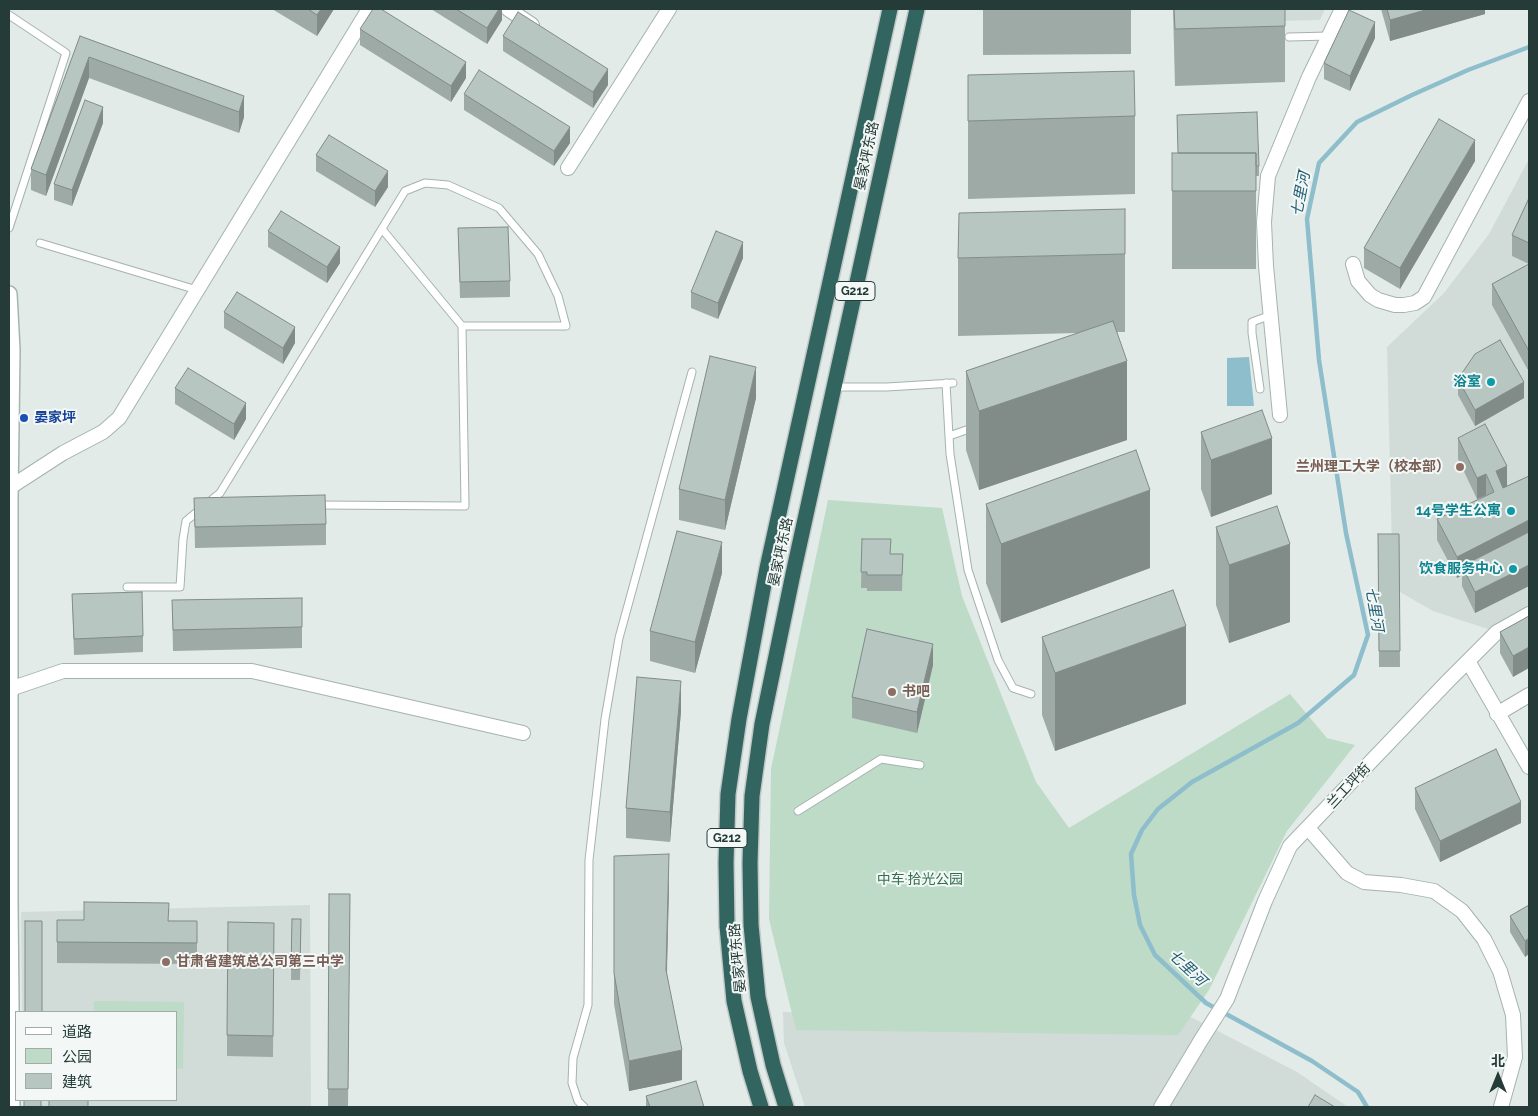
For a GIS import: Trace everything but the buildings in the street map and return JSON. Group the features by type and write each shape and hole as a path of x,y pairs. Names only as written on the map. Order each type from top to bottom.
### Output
{"highway":[{"name":"晏家坪东路","path":"761,1107 750,1071 734,1001 726,926 728,794 738,719 767,568 890,9"},
{"name":"晏家坪东路","path":"786,1107 773,1065 758,997 751,925 752,796 762,724 917,9"},
{"path":"734,1001 758,997"}],"street":[{"path":"9,488 63,453 103,432 119,418 368,9"},
{"path":"508,9 540,30"},
{"path":"568,168 618,81 669,9"},
{"path":"1280,415 1266,266 1264,222 1268,176 1309,77 1342,9"},
{"path":"1353,264 1358,282 1370,295 1378,300 1396,305 1404,305 1415,303 1424,297 1529,101"},
{"path":"9,294 12,350 9,488 12,1107"},
{"name":"兰工坪街","path":"1161,1107 1200,1040 1227,999 1265,901 1290,846 1497,632 1529,614"},
{"path":"1468,662 1529,766"},
{"path":"10,689 63,671 252,671 523,733"},
{"path":"1497,714 1529,695"},
{"path":"1308,828 1347,873 1364,882 1401,885 1434,891 1462,911 1484,939 1500,971 1513,1015 1515,1057 1501,1107"}],"lane":[{"path":"9,15 66,53 9,228"},
{"path":"1289,37 1328,36"},
{"path":"127,587 180,587 186,521 220,493 405,192 424,183 448,185 499,208 538,254 558,296 566,326 462,326"},
{"path":"306,505 465,506 462,326 382,229"},
{"path":"40,244 197,290"},
{"path":"1260,389 1252,322 1270,315"},
{"path":"584,1107 578,1101 572,1083 573,1058 588,1005 589,860 605,719 619,638 692,372"},
{"path":"834,387 887,387 949,383 950,454 968,570 1002,667 1012,688 1030,694"},
{"path":"949,436 977,427"},
{"path":"220,493 229,497"},
{"path":"798,811 881,759 920,765"}],"shaded area":[{"path":"1179,9 1325,9 1320,20 1179,23"},
{"name":"兰州理工大学（校本部）","path":"1529,159 1529,614 1497,632 1433,611 1393,588 1387,347 1444,293 1489,234"},
{"name":"甘肃省建筑总公司第三中学","path":"310,905 311,1107 24,1107 24,1101 178,1101 178,1011 22,1011 21,912"},
{"path":"1154,998 1297,1072 1348,1107 805,1107 784,1043 783,1012 1140,1026"}],"green space":[{"name":"中车·拾光公园","path":"828,500 942,508 962,596 1036,782 1069,828 1290,694 1327,738 1355,745 1287,831 1209,990 1178,1035 796,1030 769,919 771,769"},
{"path":"94,1001 184,1002 183,1069 178,1068 178,1011 94,1011"}],"water":[{"path":"1249,357 1254,406 1227,406 1227,358"}],"waterway":[{"name":"七里河","path":"1367,1107 1358,1092 1312,1061 1206,1003 1155,955 1140,925 1134,895 1131,854 1142,830 1158,809 1192,782 1298,723 1354,675 1368,635 1346,533 1319,360 1307,219 1319,163 1357,122 1468,70 1529,47"}],"place":[{"name":"浴室","path":"1491,382"},
{"name":"晏家坪","path":"24,418"},
{"name":"兰州理工大学（校本部）","path":"1460,467"},
{"name":"14号学生公寓","path":"1511,511"},
{"name":"饮食服务中心","path":"1513,569"},
{"name":"书吧","path":"892,692"},
{"name":"甘肃省建筑总公司第三中学","path":"166,962"}]}
